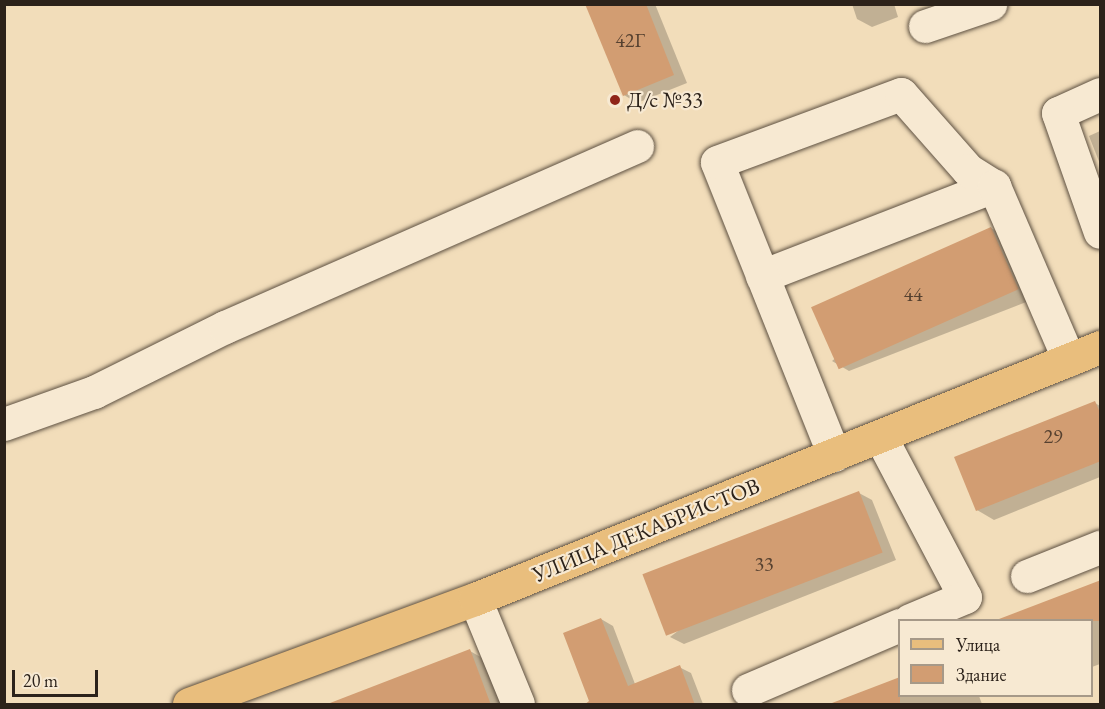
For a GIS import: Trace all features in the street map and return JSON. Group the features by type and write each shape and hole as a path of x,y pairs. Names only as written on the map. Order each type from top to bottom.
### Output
{"main road":[{"name":"УЛИЦА ДЕКАБРИСТОВ","path":"189,705 475,599 1101,347"}],"street":[{"path":"925,26 990,4"},
{"path":"834,455 717,162 901,94 968,170 994,186 1069,360"},
{"path":"1101,94 1058,113 1101,232"},
{"path":"4,424 94,392 225,327 637,147"},
{"path":"762,276 994,186"},
{"path":"880,436 965,597 915,619"},
{"path":"1027,576 1101,547"},
{"path":"475,599 518,705"},
{"path":"748,690 898,626"}],"building":[{"path":"585,4 646,4 674,75 623,96"},
{"path":"991,227 1019,289 839,369 811,307"},
{"path":"1095,401 1101,415 1101,461 976,511 954,457"},
{"path":"859,491 883,553 666,636 642,574"},
{"path":"1101,580 1101,621 1093,621 1093,619 999,619"},
{"path":"601,618 628,686 680,665 695,705 584,705 589,701 563,633"},
{"path":"470,649 491,705 331,705 330,703"},
{"path":"898,678 900,705 832,705 832,703"}],"place":[{"name":"Д/с №33","path":"615,100"}]}
